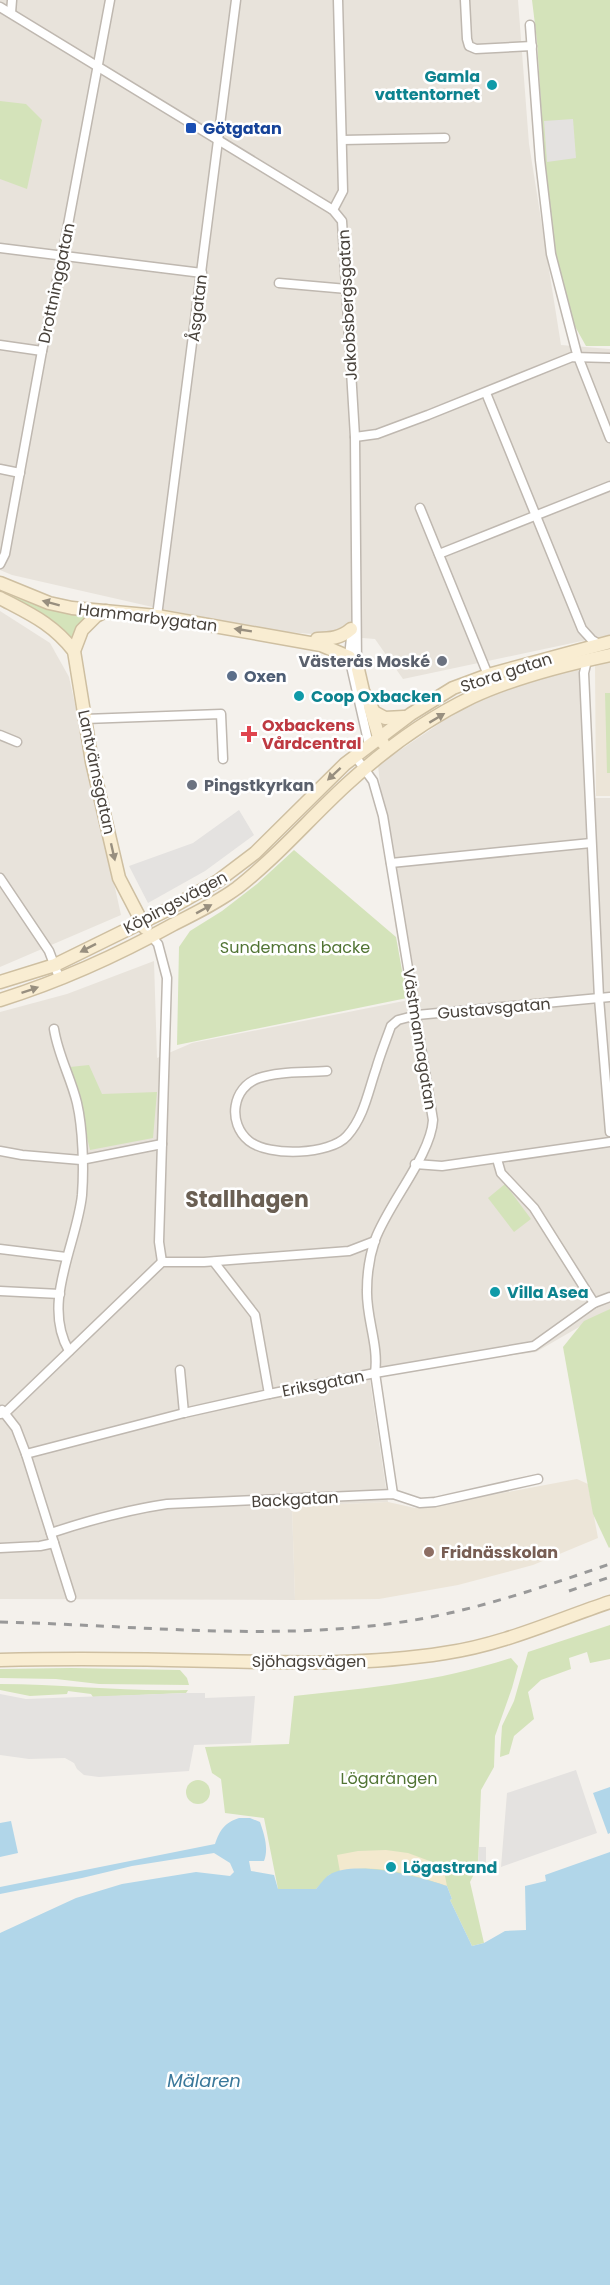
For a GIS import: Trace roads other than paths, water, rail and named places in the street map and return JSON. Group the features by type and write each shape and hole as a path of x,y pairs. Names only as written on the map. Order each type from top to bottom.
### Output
{"main road":[{"name":"Hammarbygatan","path":"0,583 49,603 157,616 300,640 321,645 353,661"},
{"name":"Hammarbygatan","path":"0,598 49,624 74,651"},
{"path":"74,651 82,630 96,615 106,611"},
{"name":"Hammarbygatan","path":"300,640 329,639 344,635 351,629"},
{"name":"Stora gatan","path":"379,737 453,688 488,675 605,643"},
{"name":"Lantvärnsgatan","path":"74,651 92,762 119,878 141,922 152,937"},
{"name":"Stora gatan","path":"382,753 470,698 515,681 610,655"},
{"path":"353,661 370,707 382,753"},
{"path":"370,707 386,718 400,718 411,714"},
{"name":"Köpingsvägen","path":"0,982 55,965 200,892 237,868 280,830 333,774 379,737"},
{"path":"369,745 382,753"},
{"name":"Köpingsvägen","path":"0,1000 60,980 152,937 235,889 265,865 382,753"},
{"name":"Sjöhagsvägen","path":"0,1660 89,1658 329,1663 394,1660 447,1653 484,1645 610,1602"}],"street":[{"path":"11,13 12,0"},
{"name":"Drottninggatan","path":"0,564 5,554 110,0"},
{"name":"Åsgatan","path":"157,616 236,0"},
{"name":"Jakobsbergsgatan","path":"338,0 344,191 333,210 342,221 355,437 358,617 353,661"},
{"path":"465,0 469,46 476,49 532,46"},
{"path":"0,7 333,210"},
{"path":"530,25 540,160 551,254 579,358 610,438"},
{"path":"342,140 445,138"},
{"path":"0,248 202,273"},
{"path":"279,283 347,289"},
{"path":"0,345 42,351"},
{"path":"355,437 377,434 486,393 572,357 610,358"},
{"path":"486,393 582,629 592,640 605,643"},
{"path":"0,469 20,472"},
{"path":"439,554 610,486"},
{"path":"420,508 488,675"},
{"name":"Jakobsbergsgatan","path":"358,617 351,629 353,661 369,745"},
{"path":"586,660 584,673 598,998 610,1132"},
{"path":"85,719 221,714 223,759"},
{"path":"0,735 17,742"},
{"name":"Västmannagatan","path":"355,756 373,781 383,816 433,1120 429,1137 375,1241 366,1291 377,1361 375,1373 393,1494"},
{"path":"391,863 591,843"},
{"path":"0,878 50,951 60,980"},
{"path":"152,937 158,944 166,978 159,1242 162,1262"},
{"name":"Gustavsgatan","path":"327,1071 260,1078 249,1083 237,1096 234,1109 237,1125 243,1134 249,1141 260,1147 286,1151 332,1146 346,1137 363,1111 391,1026 398,1020 417,1015 610,997"},
{"path":"54,1029 57,1047 78,1106 81,1125 80,1206 66,1257 60,1294 59,1332 69,1351"},
{"path":"415,1164 442,1166 610,1142"},
{"path":"0,1151 81,1160 162,1144"},
{"path":"497,1159 501,1173 534,1208 594,1303"},
{"path":"71,1597 26,1454 16,1428 2,1412 162,1262 214,1262 349,1251 375,1241"},
{"path":"0,1249 66,1257"},
{"path":"214,1262 255,1315 269,1394"},
{"path":"0,1291 60,1294"},
{"name":"Eriksgatan","path":"26,1454 184,1413 269,1394 534,1346 594,1303 610,1297"},
{"path":"180,1370 184,1413"},
{"name":"Backgatan","path":"51,1533 94,1518 130,1509 167,1504 393,1494 420,1503 435,1502 538,1479"},
{"path":"0,1548 54,1543"}],"water":[{"path":"610,1787 610,1833 608,1834 593,1793"},
{"name":"Mälaren","path":"239,1818 250,1818 260,1822 266,1851 264,1861 249,1861 251,1871 274,1875 278,1889 316,1889 329,1875 355,1869 388,1871 435,1882 447,1886 452,1899 450,1900 472,1946 484,1943 505,1931 526,1930 525,1886 546,1881 545,1875 610,1852 610,2285 0,2285 0,1933 76,1898 122,1884 196,1872 230,1876 234,1872 230,1863 214,1853 132,1866 0,1894 0,1887 215,1844 223,1828"},
{"path":"11,1821 18,1853 0,1857 0,1823"}],"railway":[{"path":"0,1622 247,1631 346,1628 423,1619 450,1613 504,1599 610,1564"},
{"path":"569,1591 610,1577"}],"place":[{"name":"Gamla vattentornet","path":"492,85"},
{"name":"Götgatan","path":"191,128"},
{"name":"Västerås Moské","path":"442,661"},
{"name":"Oxen","path":"232,676"},
{"name":"Coop Oxbacken","path":"299,696"},
{"name":"Oxbackens Vårdcentral","path":"249,734"},
{"name":"Pingstkyrkan","path":"192,785"},
{"name":"Villa Asea","path":"495,1292"},
{"name":"Fridnässkolan","path":"429,1552"},
{"name":"Lögastrand","path":"391,1867"}],"district":[{"name":"Stallhagen","path":"247,1199"}],"park label":[{"name":"Sundemans backe","path":"295,947"},
{"name":"Lögarängen","path":"389,1778"}]}
